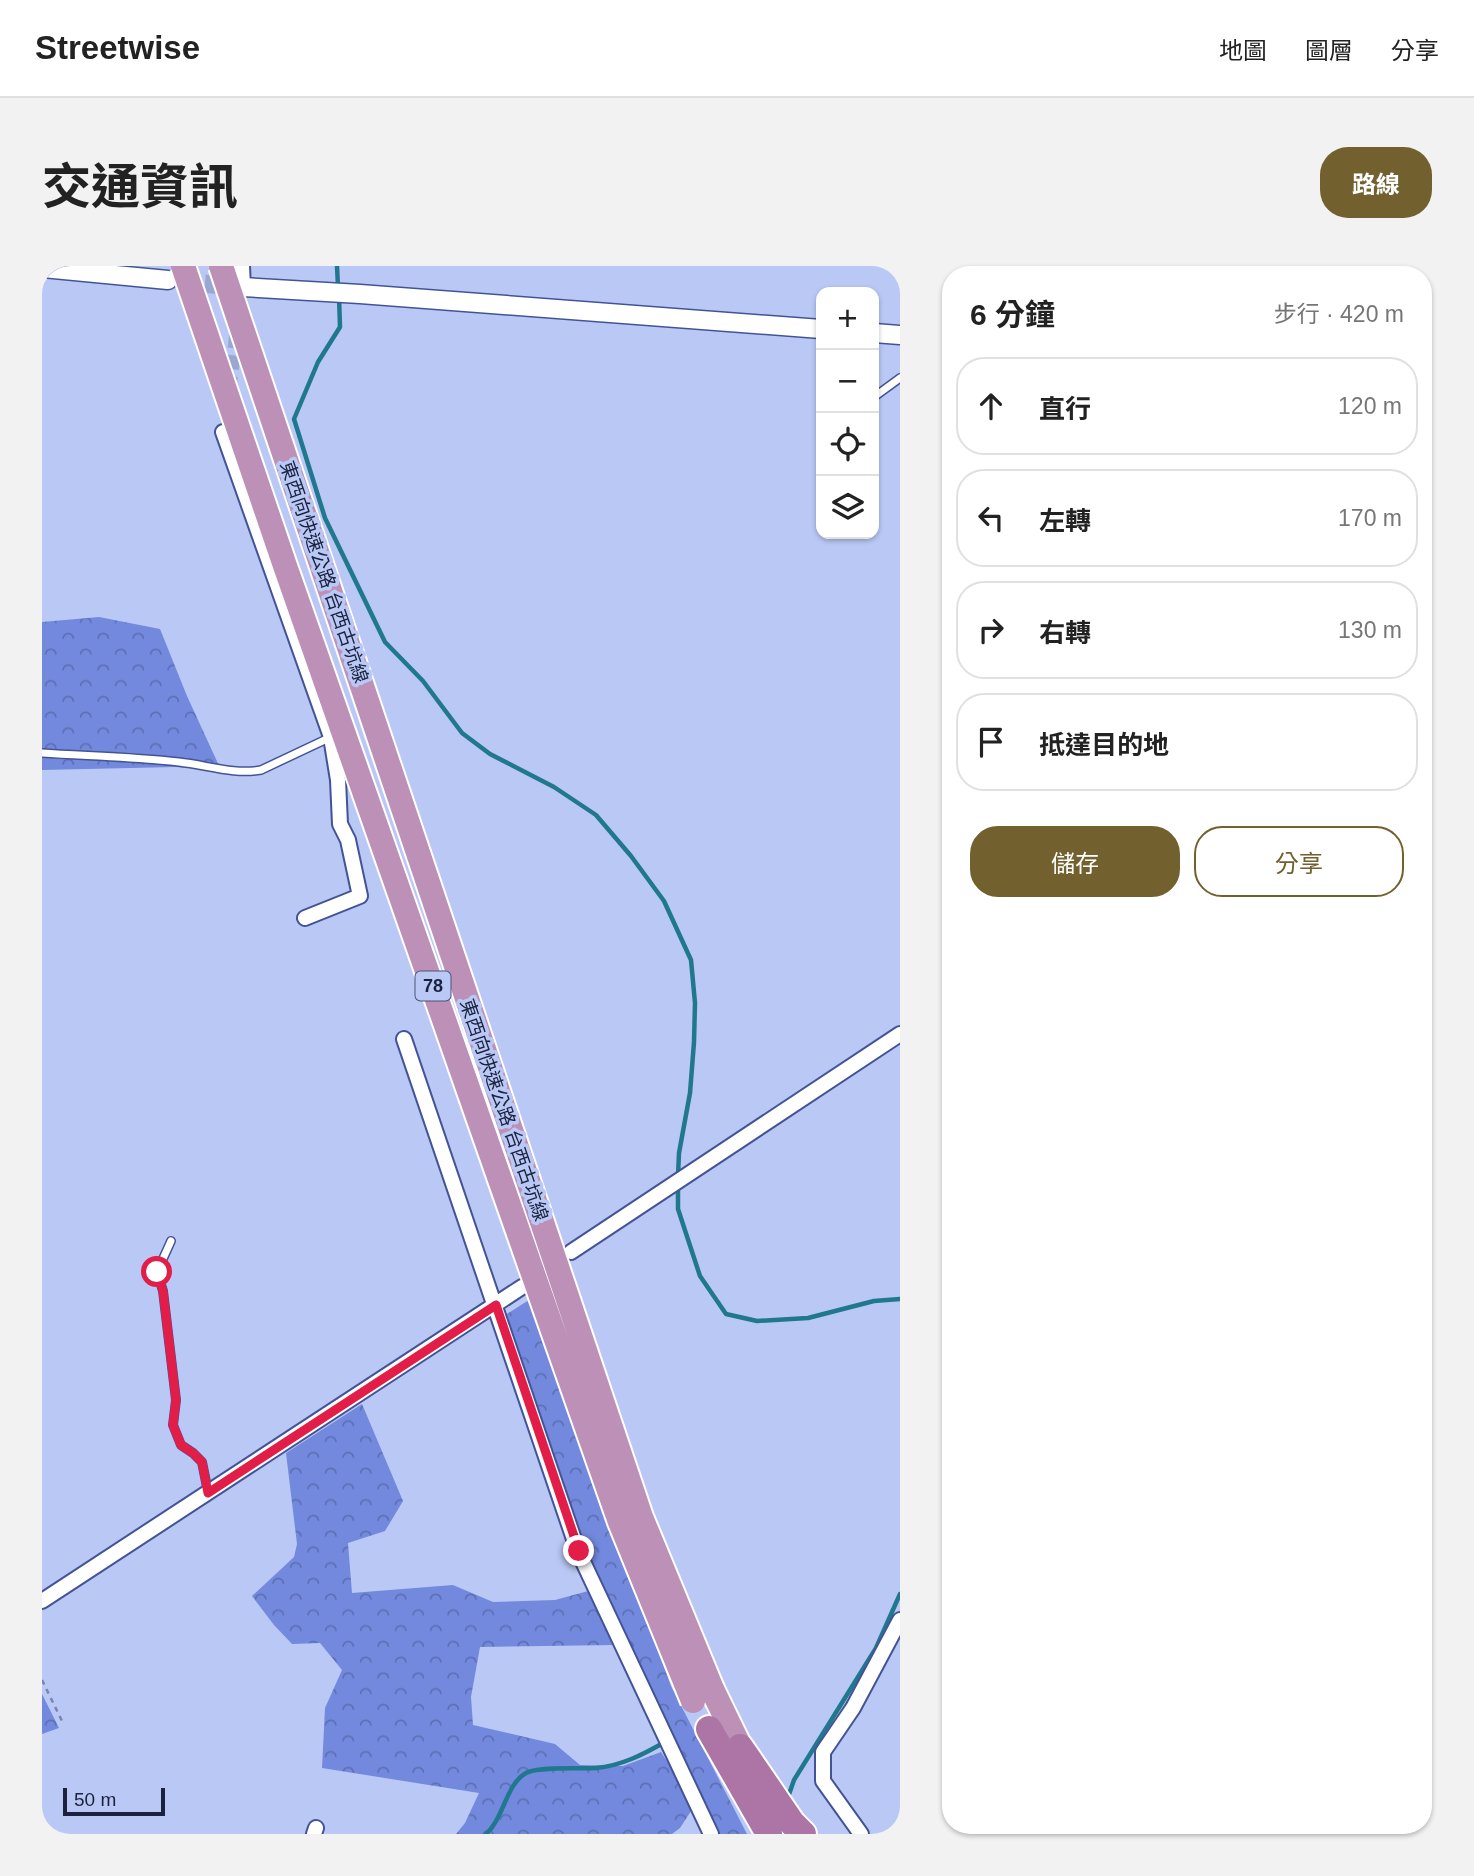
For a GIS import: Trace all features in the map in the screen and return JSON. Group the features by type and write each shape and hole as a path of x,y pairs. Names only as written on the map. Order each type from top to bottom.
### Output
{"highway":[{"name":"東西向快速公路 台西古坑線","path":"221,266 640,1517 703,1695 709,1729"},
{"name":"東西向快速公路 台西古坑線","path":"175,273 288,575 620,1522 703,1695 740,1747"},
{"path":"709,1729 757,1834"},
{"path":"709,1729 769,1834"},
{"path":"740,1747 786,1834"},
{"path":"740,1747 792,1823 803,1834"}],"street":[{"path":"242,266 243,287 816,329"},
{"path":"42,268 175,273"},
{"path":"879,333 900,335"},
{"path":"223,432 331,737 338,780 340,824 348,840 360,896 305,918"},
{"path":"571,1252 900,1034"},
{"path":"404,1039 579,1551 711,1834"},
{"path":"42,1601 522,1287"},
{"path":"860,1834 823,1781 823,1752 853,1708 900,1620"}],"lane":[{"path":"879,393 900,378"},
{"path":"42,753 179,762 252,772 331,737"},
{"path":"171,1241 157,1272 163,1291 176,1400 173,1425 181,1445 202,1462 208,1493"}],"path":[{"path":"42,1680 63,1723"}],"green space":[{"path":"99,617 160,629 221,770 175,767 42,770 42,622"},
{"path":"529,1300 671,1686 747,1834 716,1834 587,1555 505,1315"},
{"path":"362,1404 403,1501 385,1531 348,1543 352,1593 453,1585 493,1602 555,1600 592,1590 614,1645 480,1647 471,1697 473,1725 555,1744 580,1765 623,1766 661,1752 684,1788 693,1808 680,1828 672,1834 456,1834 465,1823 479,1793 322,1768 325,1708 342,1670 320,1643 292,1644 252,1596 294,1557 297,1544 286,1453"},
{"path":"42,1694 59,1728 42,1734"}],"waterway":[{"path":"337,266 338,287"},
{"path":"339,296 340,327 318,362 294,419 325,518 385,642 423,681 462,733 490,754 554,787 596,815 664,901 691,960 695,1003 690,1093 679,1153 678,1176"},
{"path":"678,1185 678,1209 700,1276 726,1314 757,1321 808,1318 874,1301 900,1299"},
{"path":"787,1800 794,1780 876,1648 900,1594"},
{"path":"486,1834 497,1819 514,1785 526,1773 540,1769 614,1765 665,1742"}],"tunnel":[{"path":"178,281 237,287"},
{"path":"229,390 237,330"}],"route":[{"path":"157,1272 163,1291 176,1400 173,1425 181,1445 202,1462 208,1493 496,1305 579,1551"}]}
